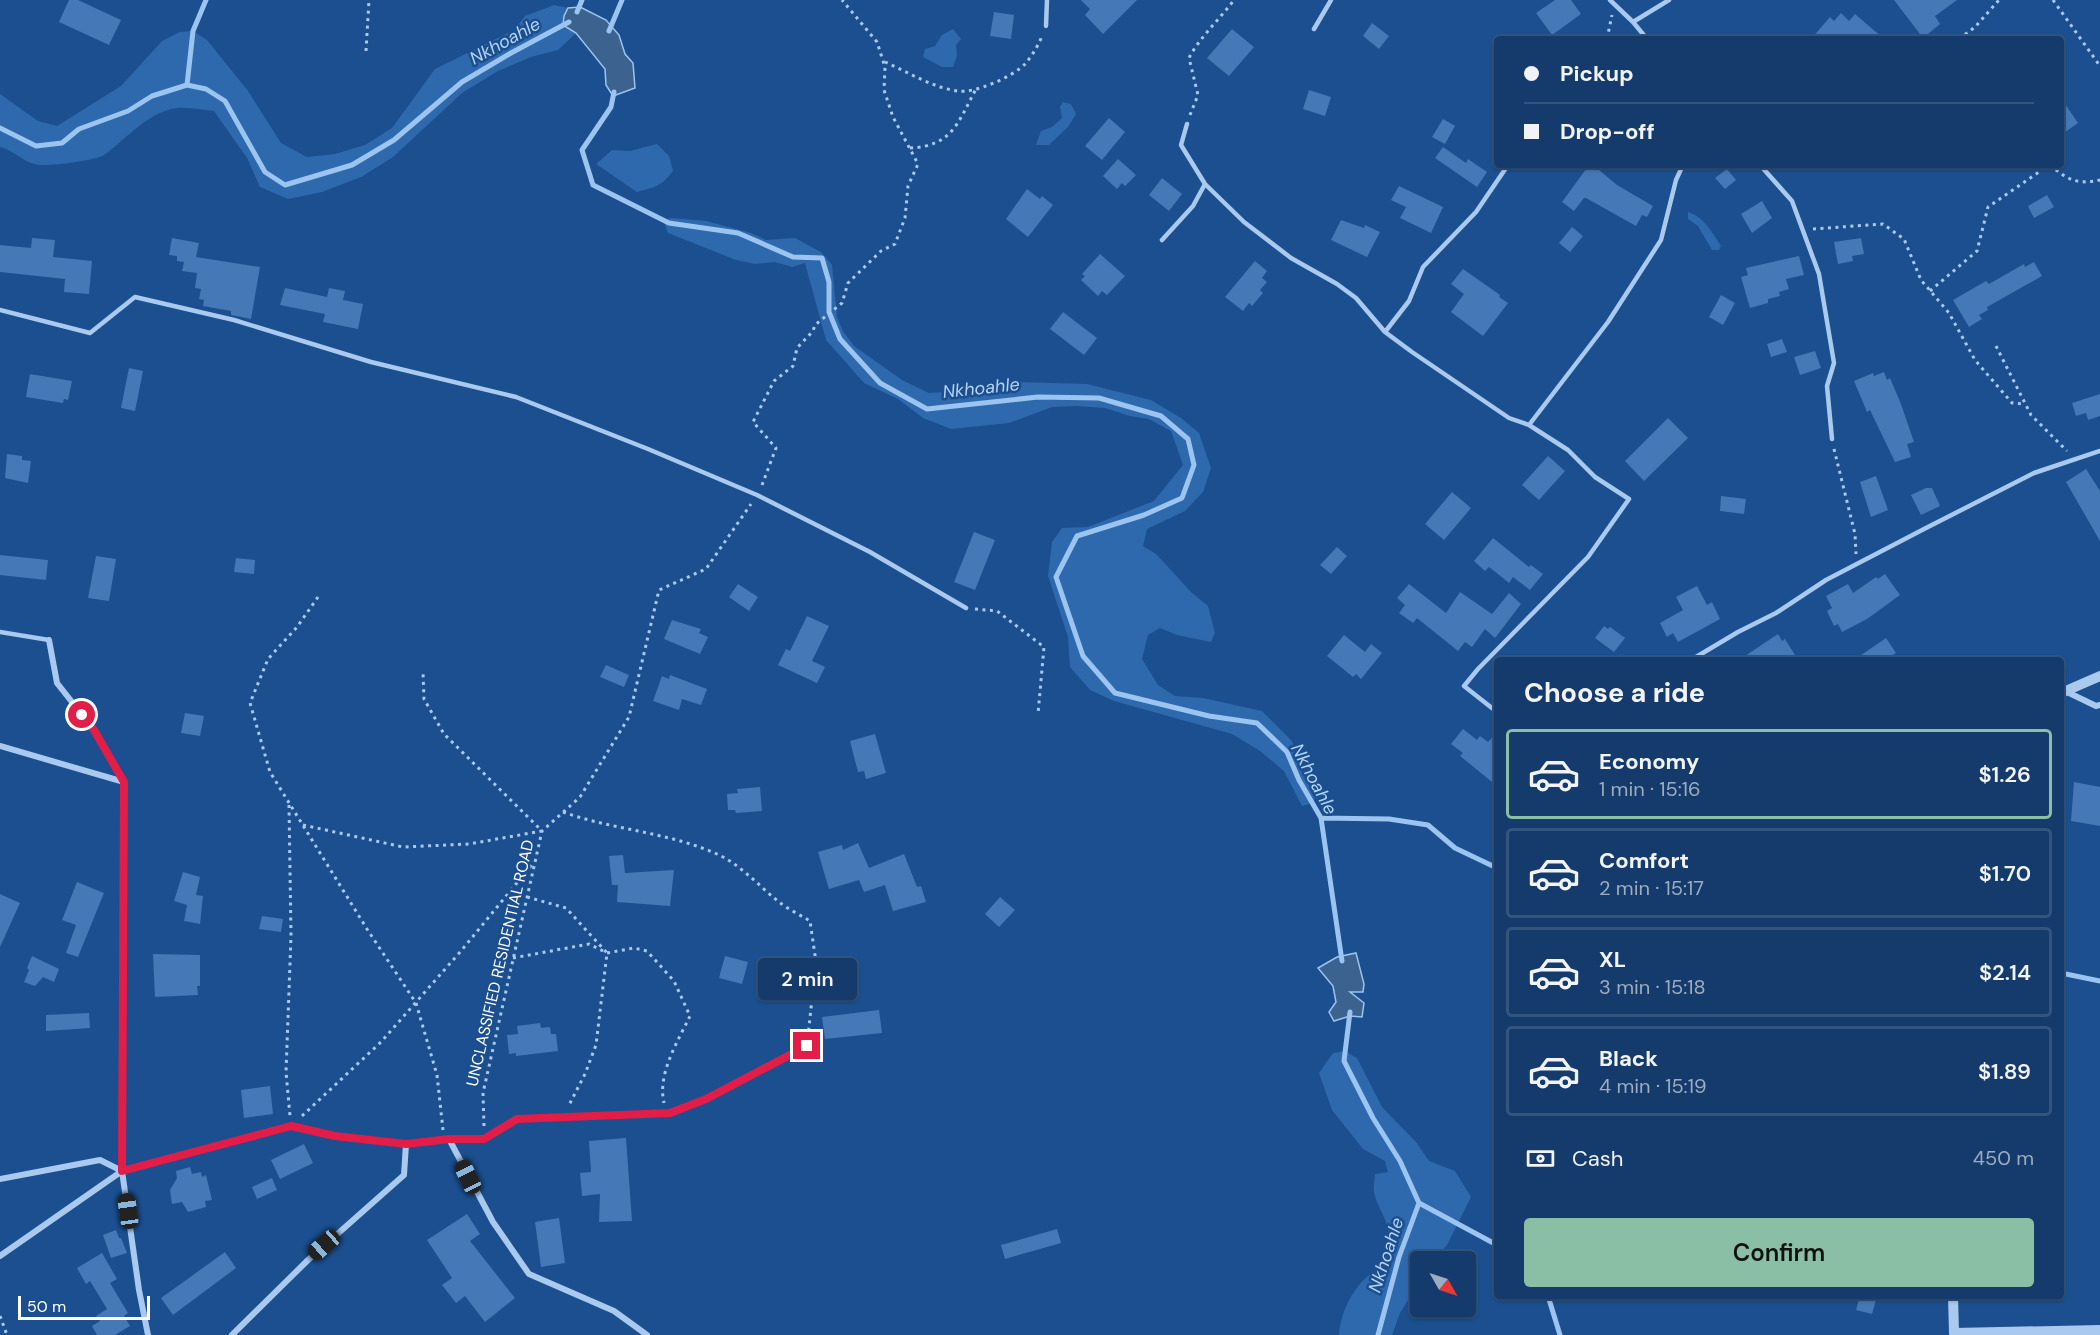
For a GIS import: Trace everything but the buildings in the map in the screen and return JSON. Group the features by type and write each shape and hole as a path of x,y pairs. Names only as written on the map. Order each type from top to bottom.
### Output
{"street":[{"path":"49,640 57,683 94,730 124,782 122,1171 138,1290 148,1335"},
{"path":"2064,692 2100,676"},
{"path":"2064,692 2096,706 2100,705"},
{"path":"0,746 124,782"},
{"path":"0,1256 122,1171 291,1126 335,1136 406,1144 449,1139 484,1139 517,1119 667,1113 706,1099 807,1046"},
{"path":"449,1139 493,1222 529,1274 614,1311 647,1335"},
{"path":"232,1335 308,1260 404,1175 406,1144"},
{"path":"0,1179 100,1160 122,1171"},
{"path":"1953,1299 1954,1334 2100,1330"}],"lane":[{"path":"1046,26 1047,0"},
{"path":"1314,29 1331,0"},
{"path":"1610,0 1645,36"},
{"path":"1633,22 1669,0"},
{"path":"1187,124 1181,145 1205,184 1244,222 1291,258 1337,284 1356,298 1385,332 1509,418 1529,425 1568,450 1595,477 1629,499 1588,557 1464,686 1494,710"},
{"path":"1385,332 1409,301 1423,267 1476,212 1506,168"},
{"path":"1529,425 1608,322 1661,240 1676,180 1682,168"},
{"path":"1763,168 1792,201 1819,274 1834,363 1827,386 1832,439"},
{"path":"1162,240 1193,206 1205,184"},
{"path":"0,310 90,333 135,297 234,320 371,362 516,397 757,495 870,552 966,608"},
{"path":"1695,657 1857,564 2034,473 2100,450"},
{"path":"0,632 49,640"}],"path":[{"path":"366,51 369,0"},
{"path":"757,495 776,448 753,422 774,381 793,366 797,348 813,331 815,325 842,303 848,283 881,251 895,244 905,218 908,186 918,164 893,117 884,90 885,67 877,42 842,0"},
{"path":"1187,124 1197,95 1189,58 1197,43 1214,27 1234,0"},
{"path":"1963,36 1975,27 2000,0"},
{"path":"2053,0 2100,66"},
{"path":"1608,36 1611,18 1618,6"},
{"path":"883,62 959,92 976,89 1011,75 1024,65 1038,45 1046,26"},
{"path":"910,148 926,147 953,133 976,89"},
{"path":"1930,291 1977,251 1988,207 2039,172 2041,168"},
{"path":"2054,168 2063,176 2082,184 2100,180"},
{"path":"1803,230 1882,224 1904,239 1921,280 1948,313 1975,360 2012,403 2025,404"},
{"path":"1996,346 2031,415 2045,431 2063,445 2072,460"},
{"path":"1832,439 1855,534 1857,564"},
{"name":"UNCLASSIFIED RESIDENTIAL ROAD","path":"484,1139 483,1093 542,831 580,797 629,717 659,590 706,569 757,495"},
{"path":"318,597 297,627 268,659 250,704 270,771 416,1003 437,1075 443,1130 449,1139"},
{"path":"966,608 997,611 1044,647 1038,714"},
{"path":"423,673 424,699 444,734 542,831"},
{"path":"289,803 291,936 286,1072 291,1126"},
{"path":"562,812 590,822 675,838 720,855 756,881 779,903 810,921 816,962 807,1046"},
{"path":"303,825 403,847 469,844 542,831"},
{"path":"291,1126 381,1041 416,1003 535,861"},
{"path":"527,897 566,908 607,953 596,1045 564,1117"},
{"path":"513,958 589,944 607,953 634,948 646,951 674,981 690,1016 668,1066 662,1092 667,1113"},
{"path":"0,1316 7,1335"}],"shaded area":[{"path":"554,5 568,8 564,16 576,33 558,50 531,57 498,71 462,93 393,157 361,177 322,192 288,199 260,187 247,158 214,111 177,108 166,111 147,120 104,155 84,161 54,165 35,164 0,147 0,94 38,121 57,126 121,86 162,41 180,32 193,31 207,40 248,91 281,143 307,157 335,154 365,145 392,128 435,69 514,30 525,16"},
{"path":"580,7 606,20 619,35 625,54 633,63 635,88 613,96 606,85 605,69 576,33 563,25 568,8"},
{"path":"953,29 961,39 956,45 957,56 953,67 942,67 923,57 925,49 935,46 942,35"},
{"path":"1063,102 1071,104 1076,114 1068,127 1049,145 1036,145 1041,131 1052,127 1062,118 1060,107"},
{"path":"657,144 669,156 673,171 665,180 653,187 637,192 596,164 612,150 630,151"},
{"path":"1688,212 1699,217 1707,226 1721,246 1719,250 1712,250 1698,226 1688,219"},
{"path":"672,218 706,221 751,233 766,240 795,238 821,252 832,265 837,317 843,331 854,346 902,380 929,393 974,390 1017,382 1087,384 1151,400 1181,418 1199,433 1211,468 1203,492 1185,511 1147,529 1143,546 1156,554 1192,593 1208,606 1215,633 1211,642 1177,635 1160,628 1148,635 1142,659 1158,685 1175,696 1203,698 1262,711 1291,740 1314,779 1318,791 1313,803 1302,806 1284,771 1260,751 1232,734 1114,701 1090,690 1070,667 1068,637 1048,576 1052,542 1062,528 1088,527 1154,501 1183,465 1171,431 1149,419 1105,408 1076,406 1052,407 1009,423 951,429 923,418 898,399 864,383 826,340 805,263 792,267 775,262 755,264 736,260 668,233 663,220"},
{"path":"1356,953 1364,984 1363,992 1350,992 1364,1003 1362,1017 1350,1016 1334,1021 1329,1012 1336,1002 1333,986 1318,968 1337,957"},
{"path":"1345,1051 1357,1058 1382,1107 1416,1142 1429,1161 1455,1171 1471,1197 1442,1251 1410,1251 1410,1297 1400,1313 1392,1335 1339,1335 1348,1302 1360,1284 1381,1265 1386,1254 1388,1229 1374,1190 1375,1174 1388,1172 1385,1161 1363,1149 1332,1110 1319,1073 1333,1053"}],"waterway":[{"path":"187,85 193,31 206,0"},
{"path":"577,12 582,0"},
{"path":"609,31 622,0"},
{"name":"Nkhoahle","path":"0,128 36,146 62,143 79,129 128,111 152,96 187,85 206,89 225,101 265,172 285,185 352,165 394,140 462,82 569,22"},
{"name":"Nkhoahle","path":"614,92 611,107 582,150 593,185 669,223 738,233 793,257 822,258 829,282 829,312 840,339 880,383 927,409 1038,397 1099,398 1161,416 1188,439 1194,465 1182,498 1144,515 1077,536 1056,577 1083,656 1115,693 1209,716 1257,723 1287,752 1299,780 1321,818 1342,961"},
{"path":"1321,818 1389,819 1428,825 1455,848 1494,867"},
{"path":"2064,974 2100,981"},
{"name":"Nkhoahle","path":"1350,1012 1344,1061 1373,1118 1400,1161 1419,1203 1399,1257 1378,1335"},
{"path":"1419,1203 1494,1243"},
{"path":"1549,1299 1560,1335"}],"route":[{"path":"82,715 94,730 124,782 122,1171 291,1126 335,1136 406,1144 449,1139 484,1139 517,1119 670,1113 706,1099 807,1046"}]}
